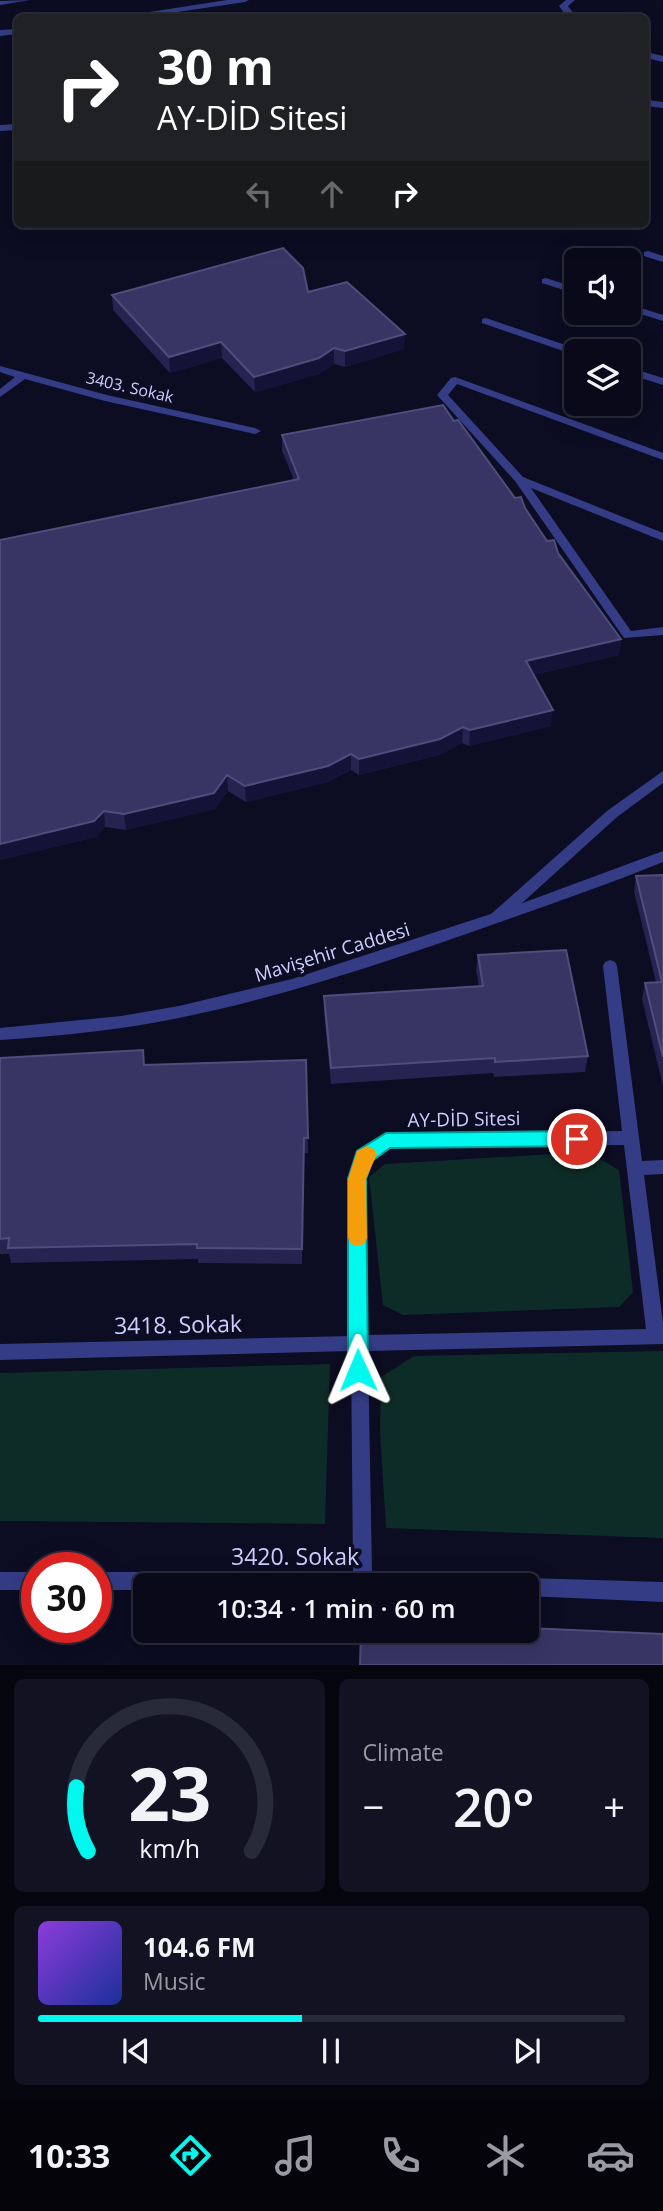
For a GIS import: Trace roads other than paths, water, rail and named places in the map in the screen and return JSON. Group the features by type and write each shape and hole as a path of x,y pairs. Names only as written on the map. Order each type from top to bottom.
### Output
{"street":[{"path":"0,4 26,0"},
{"path":"144,14 246,0"},
{"path":"570,14 563,6 571,0"},
{"path":"648,254 663,259"},
{"path":"546,281 564,287"},
{"path":"641,311 663,318"},
{"path":"486,321 564,348"},
{"name":"3403. Sokak","path":"0,369 105,398 255,431"},
{"path":"641,374 663,382"},
{"path":"0,394 23,376"},
{"path":"663,457 456,380 442,395 519,479 628,635 663,631"},
{"path":"519,479 663,537"},
{"path":"496,918 612,814 663,776"},
{"name":"Mavişehir Caddesi","path":"0,1034 47,1032 120,1023 184,1013 244,999 318,978 496,918 663,856"},
{"path":"610,966 659,1337"},
{"name":"AY-DİD Sitesi","path":"358,1344 357,1179 364,1156 386,1141 631,1138"},
{"path":"635,1168 663,1167"},
{"name":"3418. Sokak","path":"0,1352 659,1337"},
{"path":"358,1344 363,1573"},
{"path":"0,1580 21,1580"},
{"name":"3420. Sokak","path":"112,1580 133,1580"},
{"path":"539,1587 663,1592"}]}
